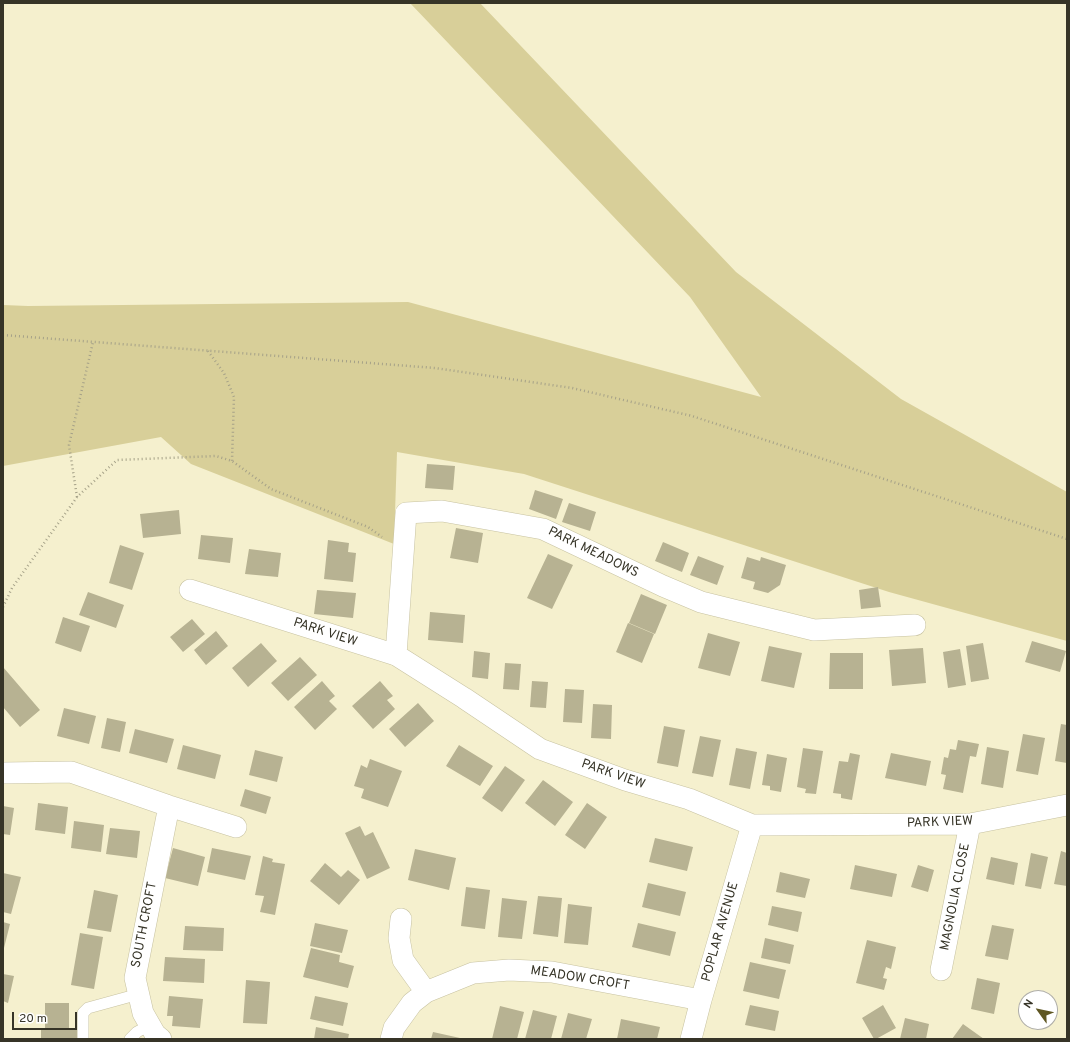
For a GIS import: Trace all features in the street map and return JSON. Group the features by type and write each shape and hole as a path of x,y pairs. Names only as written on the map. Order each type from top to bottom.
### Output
{"street":[{"name":"PARK MEADOWS","path":"396,656 406,513 442,511 543,528 663,586 701,602 814,630 915,624"},
{"name":"PARK VIEW","path":"190,590 396,656 464,698 540,749 625,780 689,799 752,825 970,824 1067,805"},
{"path":"3,772 71,772 169,806 236,827"},
{"name":"SOUTH CROFT","path":"155,1032 143,1013 135,978 169,806"},
{"name":"MAGNOLIA CLOSE","path":"941,970 970,824"},
{"name":"POPLAR AVENUE","path":"691,1039 752,825"},
{"path":"401,919 399,938 403,960 426,992"},
{"name":"MEADOW CROFT","path":"391,1039 394,1028 412,1003 426,992 473,973 509,970 552,972 701,1000"}],"lane":[{"path":"83,1039 83,1013 88,1008 139,994"},
{"path":"130,1039 137,1032 155,1032"}],"path":[{"path":"3,335 435,368 572,388 692,416 1067,539"},
{"path":"77,497 69,445 93,342"},
{"path":"207,351 224,373 234,397 232,461"},
{"path":"3,607 12,588 77,497 117,460 216,456 232,461 271,490 368,527 404,553"}],"shaded area":[{"path":"410,3 480,3 736,272 901,399 1067,492 1067,641 889,592 524,474 397,452 394,544 191,464 161,437 3,466 3,305 408,302 761,397 690,297"}],"building":[{"path":"427,464 455,466 453,490 425,488"},
{"path":"535,490 563,499 556,519 529,509"},
{"path":"569,503 596,512 590,531 562,522"},
{"path":"179,510 181,534 143,538 140,514"},
{"path":"456,528 483,533 478,563 450,558"},
{"path":"201,535 233,538 230,563 198,559"},
{"path":"328,540 349,543 348,552 356,553 353,582 324,579"},
{"path":"663,542 689,553 682,572 655,561"},
{"path":"120,545 144,553 132,590 109,583"},
{"path":"249,549 281,553 278,577 245,574"},
{"path":"548,554 573,565 552,609 527,598"},
{"path":"698,556 724,566 717,585 690,575"},
{"path":"747,557 760,561 761,557 786,565 780,585 768,593 753,589 755,582 741,578"},
{"path":"878,587 881,607 861,609 859,590"},
{"path":"317,590 356,593 353,618 314,614"},
{"path":"88,592 124,605 116,628 79,615"},
{"path":"641,594 667,605 655,634 629,623"},
{"path":"430,612 465,615 463,643 428,640"},
{"path":"63,617 90,626 81,652 55,643"},
{"path":"192,619 205,634 183,652 170,637"},
{"path":"628,623 654,634 642,663 616,652"},
{"path":"216,631 228,646 206,665 194,650"},
{"path":"708,633 740,642 730,676 698,668"},
{"path":"1032,641 1066,651 1060,672 1025,662"},
{"path":"261,643 277,661 248,687 232,668"},
{"path":"983,643 989,679 971,682 966,646"},
{"path":"769,646 802,653 794,688 761,681"},
{"path":"923,648 926,683 892,686 889,650"},
{"path":"960,649 966,685 948,688 943,652"},
{"path":"474,651 490,653 488,679 472,677"},
{"path":"830,653 863,653 863,689 829,689"},
{"path":"300,657 317,675 288,701 271,683"},
{"path":"505,663 521,664 519,690 503,689"},
{"path":"3,667 40,710 20,727 3,707"},
{"path":"322,681 335,696 329,701 337,709 315,730 294,707"},
{"path":"380,681 393,696 387,700 395,709 373,729 352,706"},
{"path":"532,681 548,682 546,708 530,707"},
{"path":"565,689 584,690 582,723 563,722"},
{"path":"418,703 434,721 405,747 389,729"},
{"path":"593,704 612,705 611,739 591,738"},
{"path":"64,708 96,716 89,744 57,736"},
{"path":"107,718 126,722 120,752 101,748"},
{"path":"1061,724 1067,725 1067,763 1055,761"},
{"path":"664,726 685,730 678,767 657,763"},
{"path":"135,729 174,739 167,763 129,753"},
{"path":"1023,734 1045,738 1038,775 1016,771"},
{"path":"700,736 721,740 713,777 692,773"},
{"path":"958,740 979,744 976,757 970,756 963,793 943,789 946,775 941,774 944,757 948,758 950,749 956,750"},
{"path":"183,745 221,755 215,779 177,769"},
{"path":"459,745 493,766 480,786 446,766"},
{"path":"987,747 1009,751 1003,788 981,784"},
{"path":"736,748 757,752 750,789 729,785"},
{"path":"803,748 823,751 816,794 805,793 806,789 797,787"},
{"path":"255,750 283,757 277,782 249,775"},
{"path":"850,753 860,755 852,800 841,798 841,794 833,793 839,761 848,762"},
{"path":"891,753 931,761 926,786 885,778"},
{"path":"767,754 787,758 781,792 770,790 770,786 762,785"},
{"path":"370,759 402,771 388,807 361,798 364,789 354,786 361,765 367,768"},
{"path":"505,766 525,780 502,812 482,798"},
{"path":"543,780 573,802 555,826 525,803"},
{"path":"245,789 271,797 266,814 240,806"},
{"path":"38,803 68,807 65,834 35,830"},
{"path":"587,803 607,817 585,849 565,835"},
{"path":"3,806 14,808 10,835 3,834"},
{"path":"74,821 104,825 101,852 71,848"},
{"path":"360,826 365,836 373,832 390,868 367,879 345,833"},
{"path":"110,828 140,831 137,858 106,854"},
{"path":"655,838 693,847 687,871 649,862"},
{"path":"173,848 205,857 198,886 165,878"},
{"path":"212,848 251,856 245,880 207,872"},
{"path":"415,849 456,858 449,890 408,880"},
{"path":"1061,851 1067,853 1067,886 1054,884"},
{"path":"1031,853 1048,857 1041,889 1025,886"},
{"path":"263,856 273,859 272,862 285,864 275,915 260,912 264,896 255,895"},
{"path":"991,857 1018,863 1014,885 986,879"},
{"path":"325,863 341,877 348,870 360,880 339,905 310,881"},
{"path":"855,865 897,874 892,897 850,889"},
{"path":"918,865 934,870 928,892 911,887"},
{"path":"780,872 810,879 805,898 776,892"},
{"path":"3,873 21,877 11,914 3,912"},
{"path":"648,883 686,892 680,916 642,907"},
{"path":"466,887 490,890 485,929 461,926"},
{"path":"94,890 118,895 111,932 87,928"},
{"path":"538,896 562,898 558,937 533,934"},
{"path":"502,898 527,901 522,939 498,937"},
{"path":"568,904 592,907 588,945 564,943"},
{"path":"772,906 802,912 798,932 768,925"},
{"path":"3,922 10,924 4,948 3,948"},
{"path":"315,923 348,930 342,953 310,946"},
{"path":"638,923 676,932 670,956 632,947"},
{"path":"992,925 1014,929 1008,960 985,956"},
{"path":"185,926 224,928 223,951 183,950"},
{"path":"80,933 103,937 94,989 71,985"},
{"path":"765,938 794,945 790,964 761,958"},
{"path":"867,940 896,947 891,969 886,967 883,978 887,979 884,990 856,983"},
{"path":"311,948 340,955 339,962 354,966 348,988 303,977"},
{"path":"165,957 205,959 204,983 163,981"},
{"path":"750,962 786,970 779,999 743,991"},
{"path":"3,974 14,976 8,1003 3,1001"},
{"path":"977,978 1000,983 994,1014 971,1009"},
{"path":"246,980 270,982 267,1024 243,1023"},
{"path":"169,996 203,999 200,1028 172,1026 173,1016 167,1016"},
{"path":"315,996 348,1003 343,1026 310,1019"},
{"path":"45,1003 69,1003 69,1028 78,1028 78,1039 41,1039 41,1029 45,1030"},
{"path":"750,1005 779,1011 775,1031 745,1025"},
{"path":"883,1005 896,1028 874,1039 862,1018"},
{"path":"500,1006 524,1012 517,1039 492,1039"},
{"path":"533,1010 557,1016 551,1039 525,1039"},
{"path":"568,1013 592,1019 586,1039 561,1039"},
{"path":"905,1018 929,1024 926,1039 900,1039"},
{"path":"621,1019 660,1027 657,1039 617,1039"},
{"path":"963,1024 984,1039 952,1039"},
{"path":"316,1027 349,1034 348,1039 314,1039"},
{"path":"433,1032 460,1038 460,1039 431,1039"}]}
